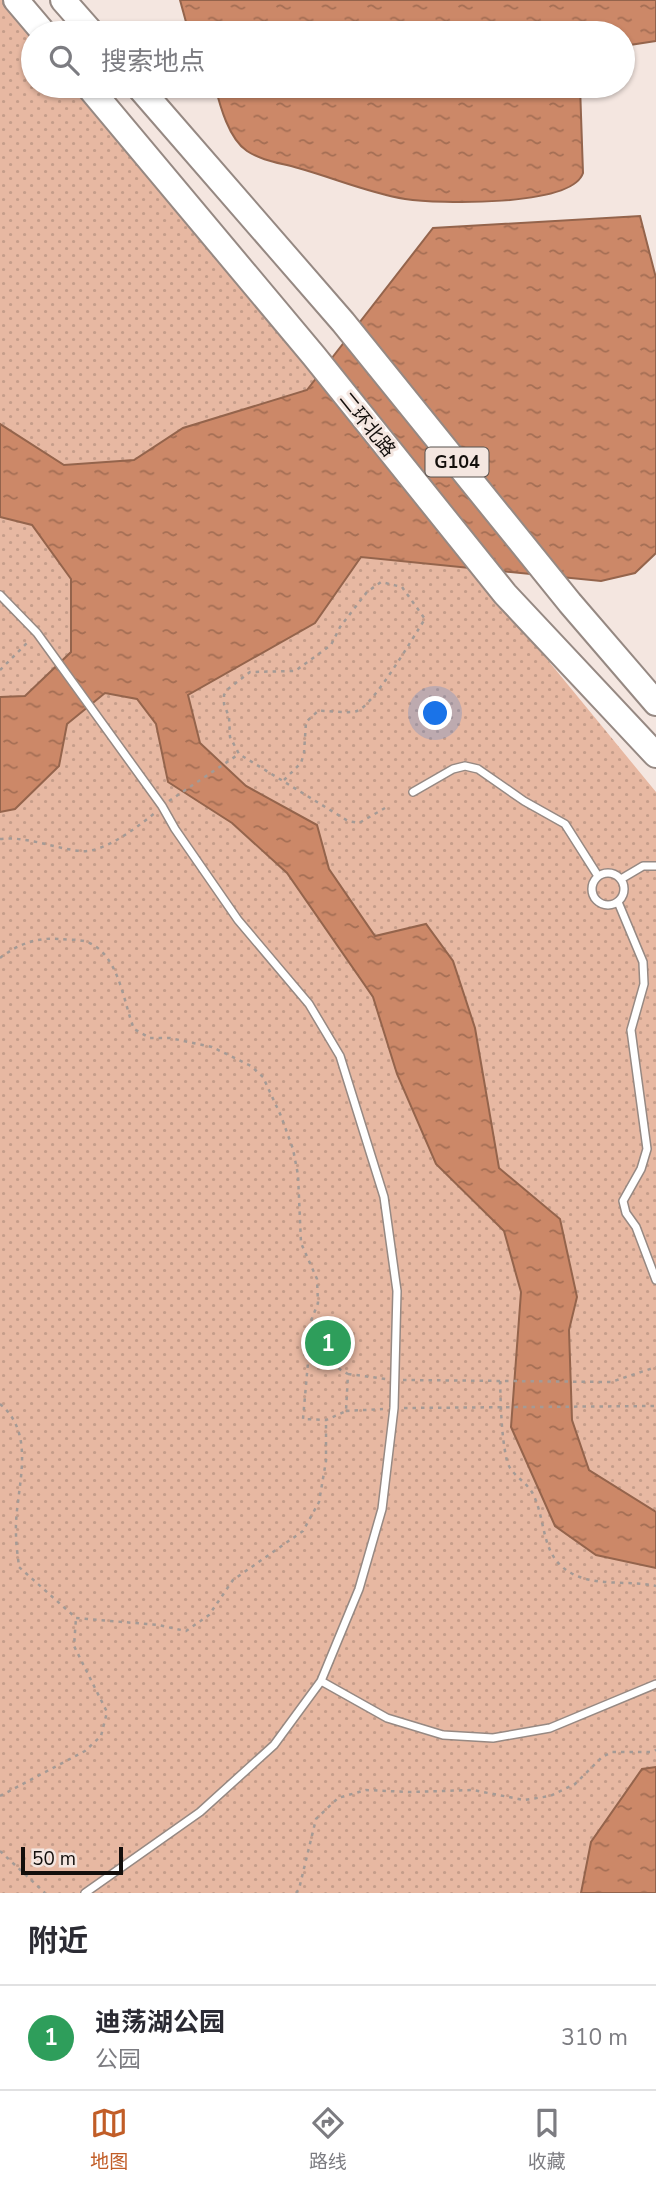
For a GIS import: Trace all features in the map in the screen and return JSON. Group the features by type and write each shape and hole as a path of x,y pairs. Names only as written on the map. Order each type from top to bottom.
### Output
{"highway":[{"path":"16,0 34,21"},
{"path":"63,0 81,21"},
{"name":"二环北路","path":"98,98 314,356 505,594 656,755"},
{"name":"G104","path":"148,98 344,322 570,603 656,703"}],"lane":[{"path":"0,595 37,633 162,806 238,920 309,1004 340,1056 384,1197 397,1291 394,1408 382,1509 359,1589 321,1681 274,1745 200,1812 85,1893"},
{"path":"413,792 453,769 465,766 478,769 524,801 565,824 598,876"},
{"path":"621,879 643,866 656,866"},
{"path":"610,873 621,879 625,891 618,902 606,905 595,899 592,887 598,876 610,873"},
{"path":"618,902 643,962 644,984 631,1030 647,1149 641,1169 622,1201 626,1213 636,1227 656,1280"},
{"path":"321,1681 387,1718 443,1735 493,1738 550,1728 656,1684"}],"path":[{"path":"284,780 301,763 306,722 318,710 356,712 369,703 380,685 396,668 400,656 425,619 402,587 381,582 367,592 340,627 331,645 295,671 250,672 224,695 230,737 239,754 348,821 359,823 386,808"},
{"path":"0,670 37,633"},
{"path":"0,839 15,838 84,852 111,843 239,754"},
{"path":"0,958 15,947 44,937 85,941 103,951 109,961 134,1029 150,1038 170,1038 212,1047 251,1066 263,1077 293,1149 298,1175 301,1243 317,1279 318,1303 311,1321 303,1419 326,1420 346,1411 394,1408 656,1406"},
{"path":"309,1351 348,1374 395,1380 611,1382 656,1367"},
{"path":"346,1411 348,1374"},
{"path":"500,1381 507,1465 532,1492 540,1511 546,1545 555,1562 573,1574 594,1580 656,1586"},
{"path":"0,1404 10,1412 23,1447 15,1533 19,1567 76,1618 158,1625 187,1631 209,1615 233,1580 303,1531 319,1502 326,1461 326,1420"},
{"path":"0,1796 85,1751 101,1736 107,1712 74,1646 76,1618"},
{"path":"296,1893 316,1818 338,1798 366,1790 473,1790 524,1800 550,1796 575,1784 602,1757 612,1752 656,1750"},
{"path":"0,1851 45,1893"}],"shaded area":[{"path":"0,0 6,0 23,21 21,98 86,98 656,792 656,1893 0,1893"}],"water":[{"path":"180,0 656,0 656,41 635,44 635,21 186,21"},
{"path":"219,98 580,98 583,173 574,184 555,192 530,197 472,202 405,199 253,154 235,139"},
{"path":"640,216 656,278 656,553 635,573 601,581 361,557 315,623 188,695 200,743 246,786 317,825 329,869 375,936 426,924 453,961 475,1028 499,1168 560,1219 577,1297 569,1330 572,1420 589,1470 656,1512 656,1568 596,1555 555,1526 511,1427 521,1292 504,1231 436,1164 397,1074 373,997 287,873 232,823 168,782 156,724 137,699 105,693 67,724 59,766 15,809 0,812 0,697 25,696 71,652 71,579 32,525 0,517 0,424 64,465 134,460 183,428 307,390 433,228"},
{"path":"656,1767 656,1893 581,1893 591,1842 642,1769"}],"place":[{"name":"迪荡湖公园","path":"328,1343"}]}
